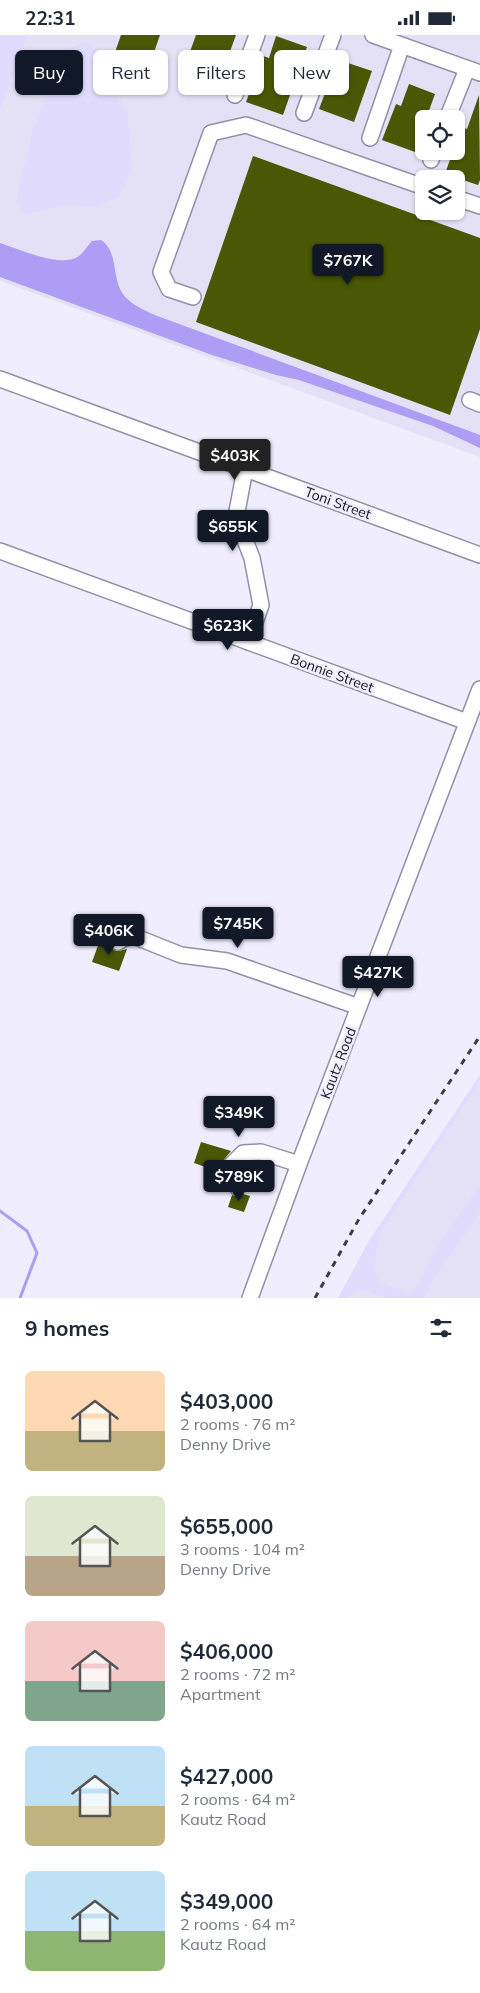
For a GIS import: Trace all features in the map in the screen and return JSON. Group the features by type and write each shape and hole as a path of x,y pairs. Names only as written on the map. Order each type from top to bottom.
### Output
{"street":[{"path":"251,50 256,35"},
{"path":"304,113 332,35"},
{"path":"373,35 474,71 452,110"},
{"path":"370,138 402,45"},
{"path":"193,297 169,289 162,272 211,133 246,125 415,184"},
{"path":"465,201 480,206"},
{"name":"Toni Street","path":"0,379 480,555"},
{"path":"245,469 236,517 252,557 260,605 248,642"},
{"name":"Bonnie Street","path":"0,551 467,722"},
{"name":"Kautz Road","path":"250,1298 480,689"},
{"path":"118,942 131,935 181,955 227,961 359,1007"},
{"path":"237,1187 232,1175 231,1165 243,1153 261,1152 299,1165"}],"shaded area":[{"path":"0,35 28,35 23,50 15,50 15,71 0,112"},
{"path":"28,35 480,35 480,457 0,281 0,112 15,71 15,95 83,95 83,50 23,50"},
{"path":"84,41 98,50 93,50 93,95 116,95 127,109 132,166 119,198 92,207 65,205 23,215 16,203 32,132 47,95 83,95 83,50 68,50"},
{"path":"101,240 107,245 113,258 117,280 123,294 140,308 480,435 480,448 433,426 299,380 276,375 212,355 0,277 0,243 40,257 62,260 79,256 92,241"},
{"path":"480,1075 480,1298 338,1298 369,1241"},
{"path":"480,1075 480,1081 379,1234 373,1270 381,1282 408,1293 413,1291 437,1247 480,1184 480,1213 433,1280 425,1298 387,1298 357,1290 347,1298 338,1298 369,1241"}],"building":[{"path":"121,35 160,35 155,50 116,50"},
{"path":"196,35 236,35 231,50 191,50"},
{"path":"276,36 307,47 306,50 274,50 274,95 290,95 283,115 246,102 249,95 264,95 264,56 269,58"},
{"path":"349,63 372,71 354,122 319,109 324,95 349,95"},
{"path":"409,84 435,94 429,110 415,110 415,152 382,140 396,104 401,106"},
{"path":"479,95 480,180 478,185 465,181 465,170 446,170 450,160 465,160 465,128 467,129"},
{"path":"253,156 415,215 415,220 430,220 480,238 480,329 450,415 196,322"},
{"path":"100,940 109,943 114,950 127,949 119,971 92,962"},
{"path":"201,1142 231,1151 222,1162 223,1188 207,1183 211,1169 194,1163"},
{"path":"243,1194 250,1196 244,1212 228,1207 232,1195"}],"waterway":[{"path":"0,1211 27,1231 37,1253 20,1298"}],"railway":[{"path":"315,1298 359,1219 480,1036"}]}
